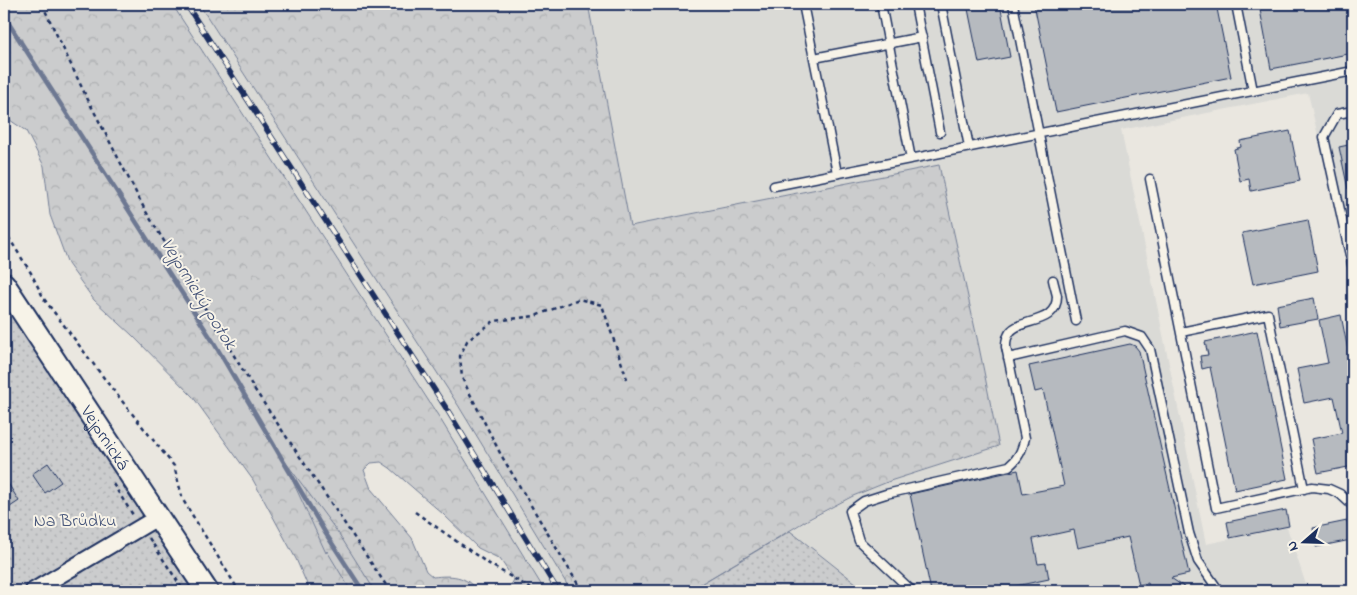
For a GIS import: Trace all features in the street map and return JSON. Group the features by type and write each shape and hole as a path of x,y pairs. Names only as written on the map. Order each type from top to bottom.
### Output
{"main road":[{"name":"Vejprnická","path":"4,284 207,591"}],"street":[{"path":"34,591 158,517"}],"lane":[{"path":"803,4 837,173"},
{"path":"881,4 911,159"},
{"path":"915,4 940,132"},
{"path":"941,4 969,147"},
{"path":"1014,4 1076,321"},
{"path":"1236,4 1253,91"},
{"path":"814,58 922,37"},
{"path":"774,186 1353,71"},
{"path":"1353,110 1336,114 1324,137 1353,269"},
{"path":"1150,179 1216,508 1312,487 1329,489 1340,494 1353,506"},
{"path":"912,591 858,541 850,511 864,501 886,494 1009,466 1016,460 1022,451 1025,438 1006,347 1008,335 1011,330 1036,322 1048,315 1055,306 1056,296 1053,280"},
{"path":"1180,332 1268,314 1304,489"},
{"path":"1008,358 1125,331 1142,337 1150,350 1189,532 1198,561 1219,591"}],"path":[{"path":"42,4 84,92 145,210 256,390 390,591"},
{"path":"4,230 31,273 44,299 93,365 174,466 183,500 239,591"},
{"path":"582,591 501,455 462,378 460,356 467,341 494,322 535,316 579,299 602,305 627,378"},
{"path":"415,512 486,562 532,591"}],"shaded area":[{"path":"172,4 199,4 458,405 571,591 545,591 439,417"},
{"path":"588,4 1353,4 1353,286 1308,93 1121,130 1206,544 1287,527 1308,591 866,591 790,531 853,496 890,481 999,446 939,165 629,226"}],"green space":[{"path":"4,4 172,4 439,417 545,591 507,591 514,580 500,559 478,548 443,514 381,462 371,463 364,470 371,489 412,538 426,571 433,577 458,577 468,582 477,591 310,591 296,559 253,480 193,397 132,335 94,300 68,264 50,215 44,166 26,131 4,116"},
{"path":"199,4 588,4 630,226 939,165 999,446 890,481 853,496 809,519 689,591 571,591 458,405"},
{"name":"Na Brůdku","path":"4,284 207,591 4,591"},
{"path":"281,456 339,534 375,591 351,591 327,551 326,553"},
{"path":"790,531 866,591 689,591"}],"building":[{"path":"967,4 1000,4 1010,57 979,63"},
{"path":"1034,4 1216,4 1231,77 1056,112"},
{"path":"1259,4 1353,4 1353,53 1271,69"},
{"path":"1290,131 1300,181 1251,191 1249,179 1240,181 1234,149 1241,147 1240,141"},
{"path":"1353,144 1353,189 1348,189 1339,147"},
{"path":"1308,220 1318,271 1253,284 1242,233"},
{"path":"1314,298 1318,319 1280,326 1277,305"},
{"path":"1341,315 1353,376 1353,466 1318,473 1311,439 1342,433 1334,397 1304,403 1297,369 1328,363 1319,320"},
{"path":"1257,331 1287,479 1235,490 1210,367 1202,369 1200,356 1208,355 1205,342"},
{"path":"1130,344 1139,351 1189,574 1171,578 1190,591 1150,591 1148,583 1139,585 1128,537 1078,548 1074,530 1033,539 1038,564 1046,563 1049,579 992,591 931,591 910,494 1018,470 1023,494 1064,486 1043,390 1035,392 1029,366"},
{"path":"48,463 61,482 45,493 32,474"},
{"path":"4,477 19,501 4,511"},
{"path":"1286,510 1289,526 1230,538 1227,522"},
{"path":"1347,521 1351,540 1316,547 1313,528"}],"waterway":[{"name":"Vejprnický potok","path":"4,16 214,343 326,534 363,591"}],"railway":[{"path":"186,4 448,411 558,591"}]}
